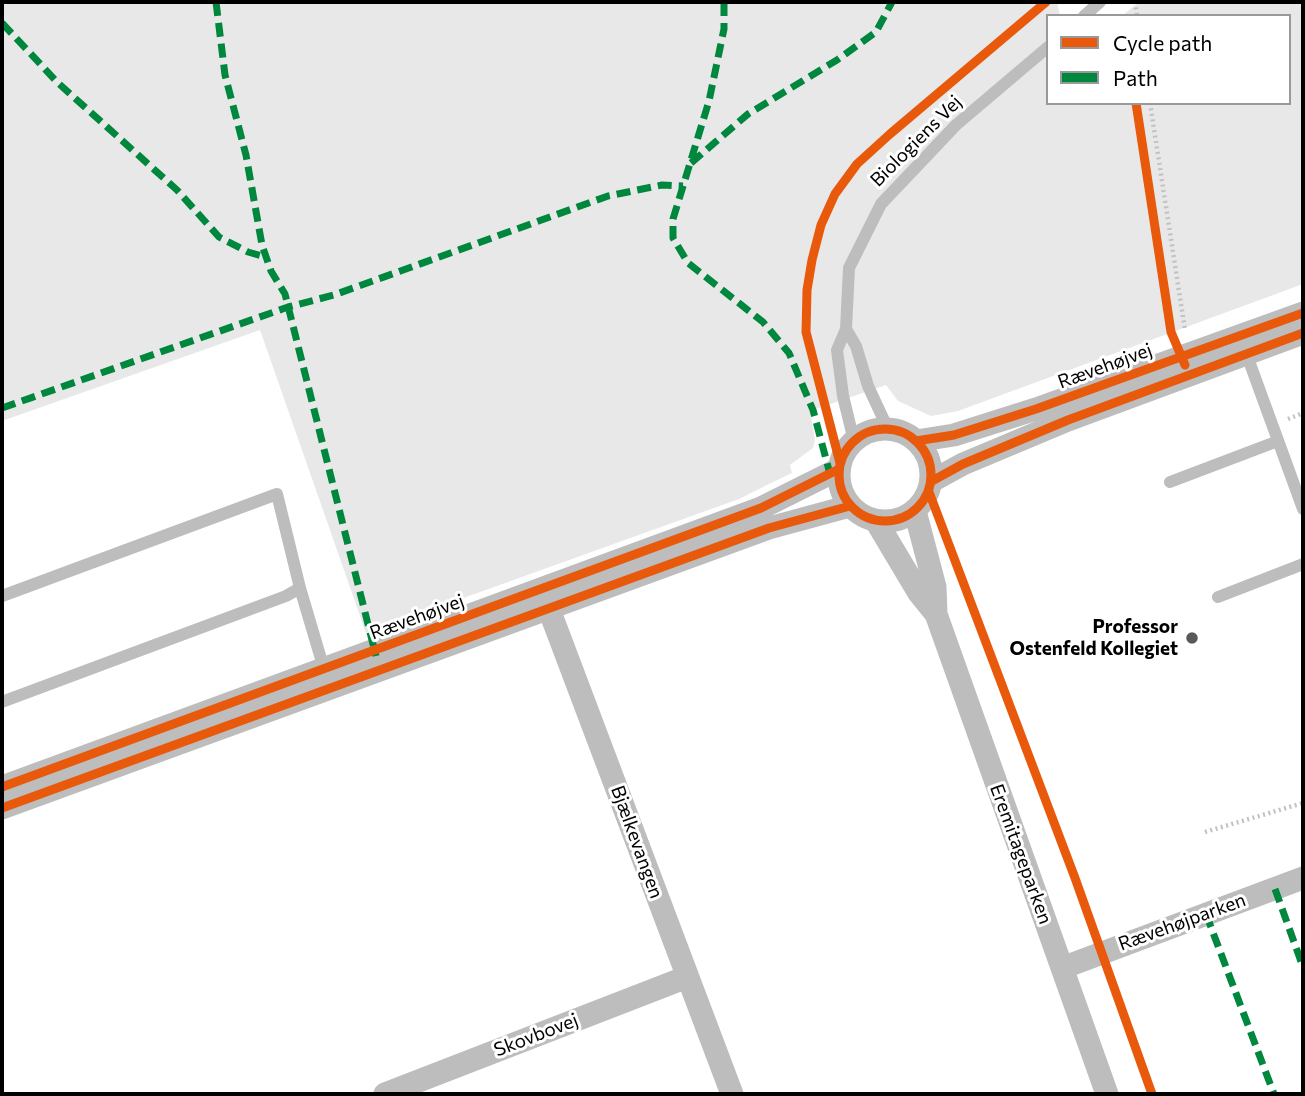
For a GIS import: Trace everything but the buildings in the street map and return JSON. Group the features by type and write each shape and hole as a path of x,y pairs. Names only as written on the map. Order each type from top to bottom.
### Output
{"street":[{"name":"Rævehøjvej","path":"932,481 963,464 1243,345 1303,313"},
{"name":"Rævehøjvej","path":"916,441 954,435 1036,410 1191,353 1303,333"},
{"path":"888,429 916,441 929,459 932,481 929,492 915,511 893,521 876,521 850,506 841,489 839,469 842,457 855,441 870,432 888,429"},
{"name":"Rævehøjvej","path":"2,808 546,599 761,508 839,469"},
{"name":"Rævehøjvej","path":"2,787 324,669 769,528 850,506"},
{"name":"Eremitageparken","path":"915,511 935,587 936,614 1107,1094"},
{"name":"Eremitageparken","path":"876,521 919,593 936,614"},
{"name":"Bjælkevangen","path":"546,599 732,1094"},
{"name":"Rævehøjparken","path":"1062,968 1303,878"},
{"name":"Skovbovej","path":"385,1094 687,977"}],"lane":[{"path":"1087,10 1100,2"},
{"name":"Biologiens Vej","path":"855,441 843,396 837,350 846,328 849,268 881,204 956,125 1046,49"},
{"name":"Biologiens Vej","path":"846,328 856,346 868,386 888,429"},
{"path":"1243,345 1303,509"},
{"path":"1170,482 1278,441"},
{"path":"2,597 277,494 300,588 324,669"},
{"path":"1217,597 1303,564"},
{"path":"2,702 286,597 300,588"}],"path":[{"path":"1150,105 1184,326 1191,353"},
{"path":"1205,832 1303,803"}],"shaded area":[{"path":"2,2 1057,2 1060,14 1046,14 1046,105 1291,105 1291,14 1124,14 1139,2 1303,2 1303,284 958,411 931,416 898,401 886,385 810,411 815,440 813,448 790,465 792,473 739,499 366,633 260,330 2,421"}],"marked path":[{"path":"216,2 225,75 246,155 262,245 271,271 285,294 376,656"},
{"path":"724,2 724,29 709,101 673,219 673,238 688,263 763,322 789,353 813,410 830,474"},
{"path":"691,163 748,114 837,60 876,32 892,2"},
{"path":"2,23 57,82 177,190 219,237 248,252 266,257"},
{"path":"2,408 288,307 334,295 608,196 662,185 683,186"},
{"path":"1275,889 1303,967"},
{"path":"1206,914 1274,1094"}],"cycle path":[{"path":"840,463 806,332 807,290 821,225 835,194 857,164 1046,2"},
{"path":"1136,105 1171,332 1185,365"},
{"path":"916,441 954,435 1036,409 1303,313"},
{"path":"932,481 963,464 1068,420 1303,333"},
{"path":"876,429 894,429 911,436 924,449 931,466 931,475 931,484 924,501 911,514 894,521 876,521 859,514 846,501 839,484 839,466 846,449 859,436 876,429"},
{"path":"2,787 761,508 839,469"},
{"path":"929,492 1075,878 1152,1094"},
{"path":"2,808 769,528 850,506"}],"place":[{"name":"Professor Ostenfeld Kollegiet","path":"1192,638"}]}
